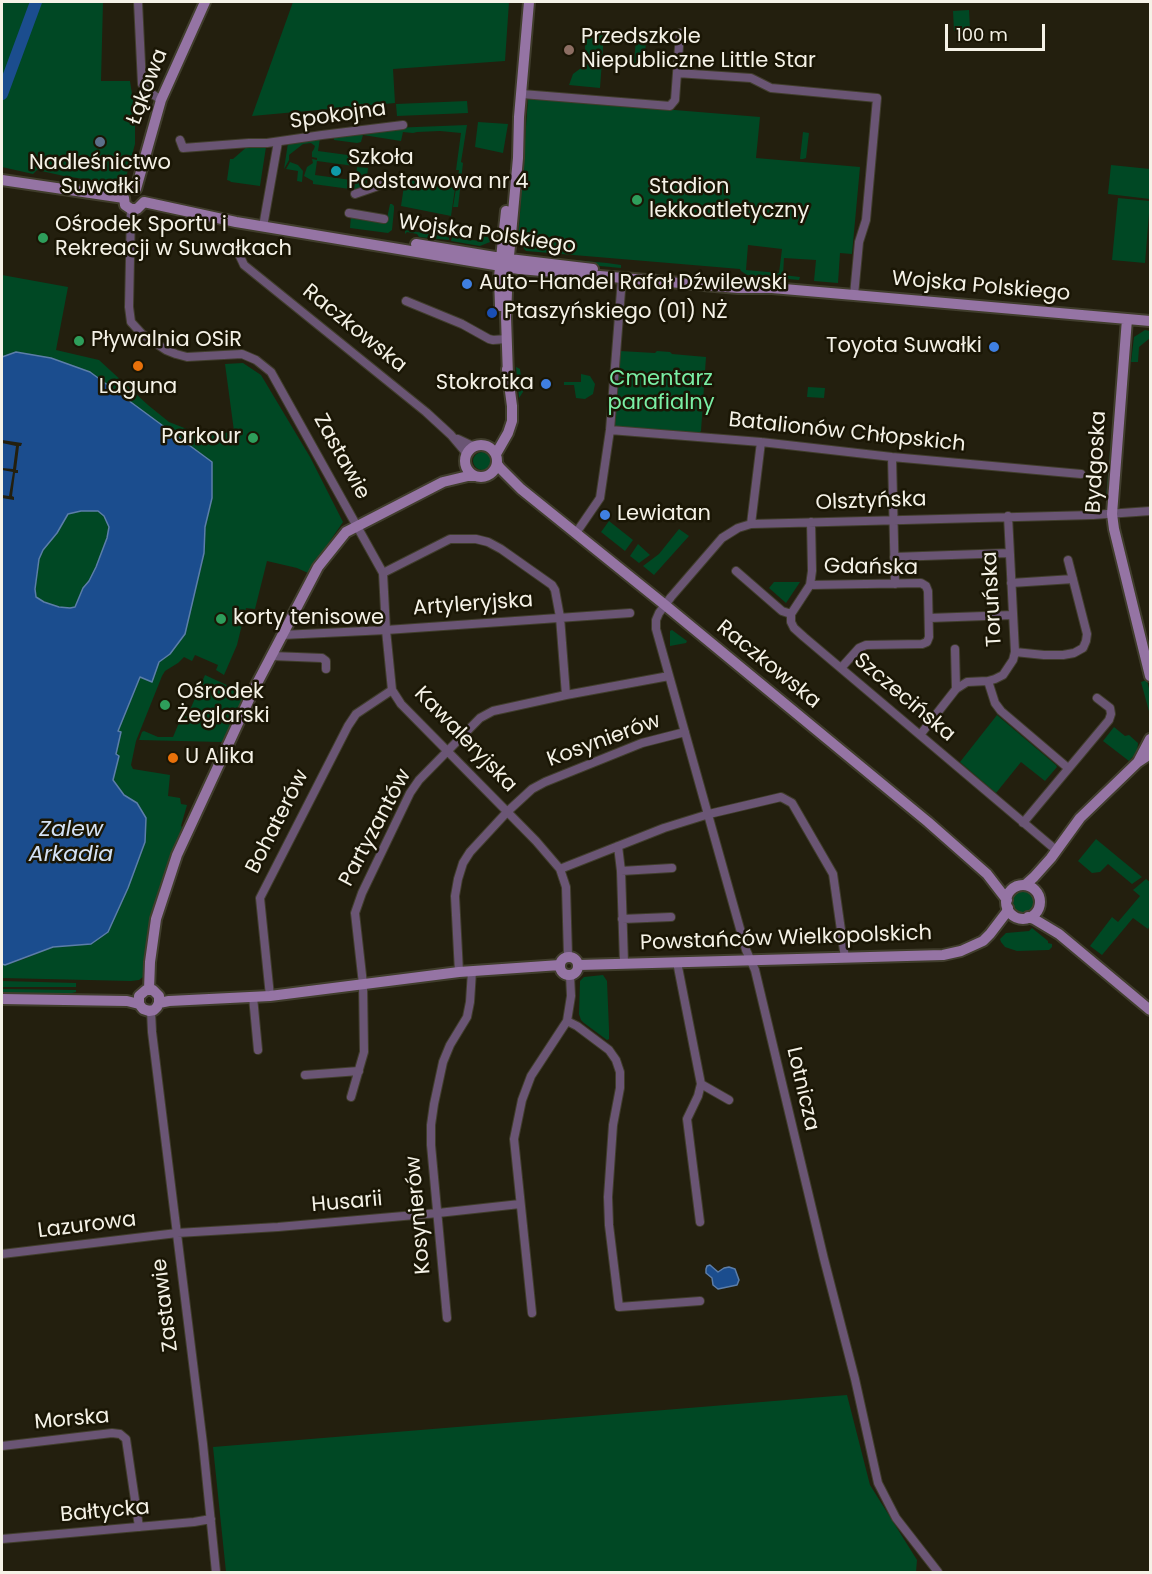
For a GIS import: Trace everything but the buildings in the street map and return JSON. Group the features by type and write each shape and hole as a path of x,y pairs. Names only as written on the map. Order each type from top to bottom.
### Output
{"street":[{"path":"138,2 142,84 148,93 161,100"},
{"name":"Łąkowa","path":"136,189 161,100 205,2"},
{"path":"357,527 443,482 468,476 489,475 493,472 494,455 512,422 513,406 505,339 505,263 512,157 522,94 530,3"},
{"path":"522,94 670,106 675,100 680,33"},
{"path":"677,73 751,78 771,88 877,98 866,220 859,242 854,295"},
{"name":"Spokojna","path":"180,140 183,148 278,142 403,125"},
{"name":"Spokojna","path":"264,221 278,142"},
{"path":"2,180 124,198"},
{"path":"355,194 381,185"},
{"path":"136,189 142,193 144,202 137,209 131,209 125,205 124,198 127,192 136,189"},
{"path":"144,202 198,213"},
{"name":"Zastawie","path":"131,209 129,307 131,322 142,334 176,354 187,357 242,354 264,365 280,387 357,527 346,532 318,567 282,635 177,855 156,919 150,964 152,1032 216,1572"},
{"name":"Wojska Polskiego","path":"198,213 234,216 505,263 739,282 772,288"},
{"name":"Wojska Polskiego","path":"198,213 236,222 505,263 622,278 738,288 772,288 1150,321"},
{"path":"348,213 384,219"},
{"name":"Raczkowska","path":"237,250 244,265 426,412 469,454"},
{"path":"576,533 600,498 610,430 622,278"},
{"path":"406,300 462,324 489,339 505,339"},
{"name":"Bydgoska","path":"1127,319 1112,514 1114,529 1147,644 1150,676"},
{"name":"Batalionów Chłopskich","path":"610,430 761,442 892,457 1081,474"},
{"path":"751,524 761,442"},
{"path":"443,482 479,445 494,455"},
{"path":"469,454 468,470 475,476"},
{"name":"Raczkowska","path":"494,455 504,472 521,489 928,822 987,874 1007,904"},
{"path":"892,457 895,584"},
{"name":"Raczkowska","path":"489,475 521,489"},
{"name":"Olsztyńska","path":"665,605 722,538 738,528 751,524 1150,511"},
{"name":"Toruńska","path":"956,689 967,682 988,681 1003,675 1013,660 1015,652 1008,516"},
{"path":"791,614 810,585 811,522"},
{"name":"Kawaleryjska","path":"357,527 383,573 392,690 401,704 536,841 560,869 566,887 568,956"},
{"path":"383,573 450,539 477,539 501,549 552,585 555,590 560,617 566,695"},
{"path":"894,557 1009,553"},
{"path":"1015,652 1063,655 1083,648 1087,634 1068,560"},
{"name":"Szczecińska","path":"735,571 782,611 791,614 794,628 1023,823 1054,854"},
{"path":"1011,583 1073,579"},
{"name":"Gdańska","path":"810,585 921,583 928,591 929,618"},
{"name":"Lotnicza","path":"665,605 659,613 656,624 746,950 752,960 855,1379 878,1483 896,1518 938,1572"},
{"name":"Artyleryjska","path":"282,635 630,613"},
{"path":"841,668 859,648 866,645 927,642 929,618 1013,615"},
{"path":"920,735 956,689 955,649"},
{"path":"272,656 322,658 326,661 326,669"},
{"name":"Partyzantów","path":"351,1097 364,1052 363,984 355,913 357,904 410,793 419,780 480,718 493,711 669,676"},
{"path":"988,681 995,703 1001,711 1068,768"},
{"name":"Bohaterów","path":"270,996 260,898 348,726 357,714 392,690"},
{"path":"1023,823 1109,720 1110,708 1097,698"},
{"name":"Kosynierów","path":"459,972 455,896 458,879 463,863 470,852 507,812 532,789 545,782 642,743 686,732"},
{"path":"1138,762 1150,739"},
{"path":"1150,754 1138,762 1080,818 1034,877 1008,894 1007,904 1013,915 1034,919 1059,934 1150,1010"},
{"path":"560,869 664,828 709,814 775,798 785,799 792,803 833,874 844,958"},
{"path":"618,846 624,963"},
{"path":"1036,891 1054,854"},
{"path":"621,870 672,868"},
{"name":"Raczkowska","path":"987,874 1020,886"},
{"path":"1020,886 1031,887 1036,891 1040,906 1059,934"},
{"name":"Powstańców Wielkopolskich","path":"990,934 1006,913 1007,904"},
{"path":"1023,917 1037,912 1040,906"},
{"path":"622,919 671,917"},
{"name":"Powstańców Wielkopolskich","path":"579,965 923,956 953,953 972,947 990,934 1023,917"},
{"path":"568,956 576,960 579,965 577,971 570,975 563,972 560,965 568,956"},
{"path":"677,962 701,1084 687,1119 700,1222"},
{"path":"2,999 127,1001 270,996 459,972 560,965"},
{"name":"Kosynierów","path":"447,1318 431,1145 434,1104 443,1062 467,1017 472,971"},
{"path":"532,1313 514,1139 522,1100 531,1076 567,1021 571,996 570,975"},
{"path":"253,997 258,1050"},
{"path":"567,1021 609,1050 620,1072 608,1197 619,1307 700,1301"},
{"path":"305,1076 359,1071"},
{"path":"701,1084 729,1100"},
{"name":"Husarii","path":"177,1233 278,1227 520,1204"},
{"name":"Lazurowa","path":"2,1254 177,1233"},
{"name":"Morska","path":"2,1446 112,1432 120,1434 126,1439 139,1527"},
{"name":"Bałtycka","path":"2,1539 211,1519"}],"green space":[{"path":"2,2 103,2 101,81 130,81 135,114 135,144 124,185 37,170 33,174 2,167"},
{"path":"293,2 509,2 505,61 393,69 395,103 252,116"},
{"path":"969,10 970,29 954,31 953,11"},
{"path":"585,32 604,34 600,88 569,85 573,74 581,68 585,61"},
{"path":"636,39 646,40 645,57 638,63 634,63"},
{"name":"Stadion lekkoatletyczny","path":"528,98 760,117 756,158 860,167 852,254 840,253 838,283 814,281 816,260 784,258 783,275 800,277 799,280 747,275 740,269 526,251 518,242","holes":["748,245 782,249 779,273 746,270"]},
{"path":"467,101 468,113 397,116 396,104"},
{"path":"478,122 508,124 503,153 475,147"},
{"path":"467,125 461,162 463,163 458,207 453,207 459,170 456,170 461,133 403,132 401,141 363,135 361,142 357,143 334,140 329,137 391,128"},
{"path":"803,132 809,133 806,158 800,159"},
{"path":"326,136 328,139 320,138 318,151 355,156 354,166 317,161 315,175 351,180 350,189 313,184 313,181 304,176 307,167 313,163 312,159 317,160 312,157 315,146 311,143 303,144 289,155 284,169 288,143 309,141 316,137"},
{"path":"249,145 266,147 260,186 227,180 230,159"},
{"path":"290,162 298,165 303,171 302,182 297,181 298,171 286,169"},
{"path":"1111,165 1150,169 1150,199 1108,194"},
{"path":"357,167 368,168 366,187 354,191"},
{"path":"405,179 455,188 451,216 401,206"},
{"path":"1118,198 1150,201 1145,263 1112,260"},
{"path":"390,204 394,206 394,210 392,230 388,233 350,228 351,216 386,223"},
{"path":"405,230 449,237 449,240 419,237 417,234 407,232 405,234"},
{"path":"480,236 488,237 490,242 480,246 451,241 452,237 479,241"},
{"path":"528,256 607,263 621,265 621,268 526,259"},
{"path":"2,275 68,287 56,350 99,360 169,422 192,431 216,435 234,431 225,364 243,363 261,375 310,457 343,522 308,573 267,561 255,609 246,608 237,645 224,675 216,670 218,665 195,655 192,661 184,657 165,671 162,676 136,741 131,765 133,769 170,775 168,796 180,798 181,804 187,805 182,827 151,918 143,977 139,980 2,978 2,964 24,959 53,947 91,944 108,932 128,888 145,842 137,803 124,795 113,780 119,756 116,755 121,733 118,731 140,677 152,682 159,662 170,654 201,569 205,527 212,498 16,352 2,357"},
{"path":"1145,330 1150,331 1150,338 1139,347 1138,362 1131,362 1134,337"},
{"name":"Cmentarz parafialny","path":"620,351 655,353 657,351 706,357 701,431 698,434 616,427 614,424"},
{"path":"516,367 520,369 521,377 528,377 528,381 522,382 523,392 519,398"},
{"path":"581,374 590,376 595,384 593,394 585,399 576,398 574,385 564,385 564,382 581,382"},
{"path":"1116,380 1118,381 1109,498 1106,497"},
{"path":"808,387 825,388 824,398 807,397"},
{"path":"482,452 488,455 491,461 488,467 482,470 476,467 473,461 476,455"},
{"path":"98,511 104,516 109,527 107,538 96,567 75,607 59,607 36,597 39,559 68,514"},
{"path":"609,521 633,540 625,551 601,532"},
{"path":"679,529 689,536 654,575 643,566 659,554"},
{"path":"638,544 650,555 639,563 630,556"},
{"path":"774,582 800,582 786,603 769,588"},
{"path":"672,630 687,641 686,643 670,646 670,631"},
{"path":"205,675 246,694 222,742 139,740 144,731 158,737 173,737 181,718 184,716 195,718 196,715 190,710"},
{"path":"1147,680 1150,693 1150,715 1141,682"},
{"path":"997,715 1056,765 1057,767 1045,781 1021,762 996,793 960,762"},
{"path":"1114,727 1138,743 1137,752 1129,761 1103,741"},
{"path":"1096,839 1142,877 1132,884 1108,864 1100,872 1092,873 1078,861"},
{"path":"1146,879 1150,882 1150,925 1148,929 1133,918 1102,955 1090,946 1112,917 1118,922 1140,896 1133,890"},
{"path":"1024,885 1036,889 1040,901 1036,913 1024,917 1012,913 1008,901 1012,889"},
{"path":"1032,928 1052,944 1049,950 1017,951 1005,947 1001,942 1000,939 1006,933 1029,931"},
{"path":"603,975 607,981 609,1039 607,1040 584,1023 579,1014 580,981 584,977"},
{"path":"2,981 76,983 76,987 2,987"},
{"path":"2,989 76,990 76,992 65,995 2,994"},
{"path":"847,1395 870,1485 917,1560 916,1572 226,1572 213,1447"}],"water":[{"name":"Zalew Arkadia","path":"16,352 51,358 90,372 212,462 212,498 205,527 204,553 185,634 170,654 159,662 152,682 140,677 118,731 121,732 116,754 119,756 113,780 124,795 137,803 146,818 145,842 128,888 108,932 91,944 53,947 5,965 2,964 2,357","holes":["98,511 104,516 109,527 107,538 96,567 75,607 59,607 36,597 39,559 68,514"]},
{"path":"710,1265 718,1272 729,1267 735,1269 739,1280 737,1285 718,1289 706,1273 707,1266"}],"pier":[{"path":"2,440 22,443 19,446 16,470 18,473 15,473 12,496 14,500 2,498 2,495 9,496 13,472 2,470 2,468 13,469 16,446 2,443"}],"waterway":[{"path":"2,94 36,2"}],"place":[{"name":"Przedszkole Niepubliczne Little Star","path":"569,50"},
{"name":"Nadleśnictwo Suwałki","path":"100,142"},
{"name":"Szkoła Podstawowa nr 4","path":"336,171"},
{"name":"Stadion lekkoatletyczny","path":"637,200"},
{"name":"Ośrodek Sportu i Rekreacji w Suwałkach","path":"43,238"},
{"name":"Auto-Handel Rafał Dźwilewski","path":"467,284"},
{"name":"Ptaszyńskiego (01) NŻ","path":"492,313"},
{"name":"Pływalnia OSiR","path":"79,341"},
{"name":"Toyota Suwałki","path":"994,347"},
{"name":"Laguna","path":"138,366"},
{"name":"Stokrotka","path":"546,384"},
{"name":"Parkour","path":"253,438"},
{"name":"Lewiatan","path":"605,515"},
{"name":"korty tenisowe","path":"221,619"},
{"name":"Ośrodek Żeglarski","path":"165,705"},
{"name":"U Alika","path":"173,758"}]}
